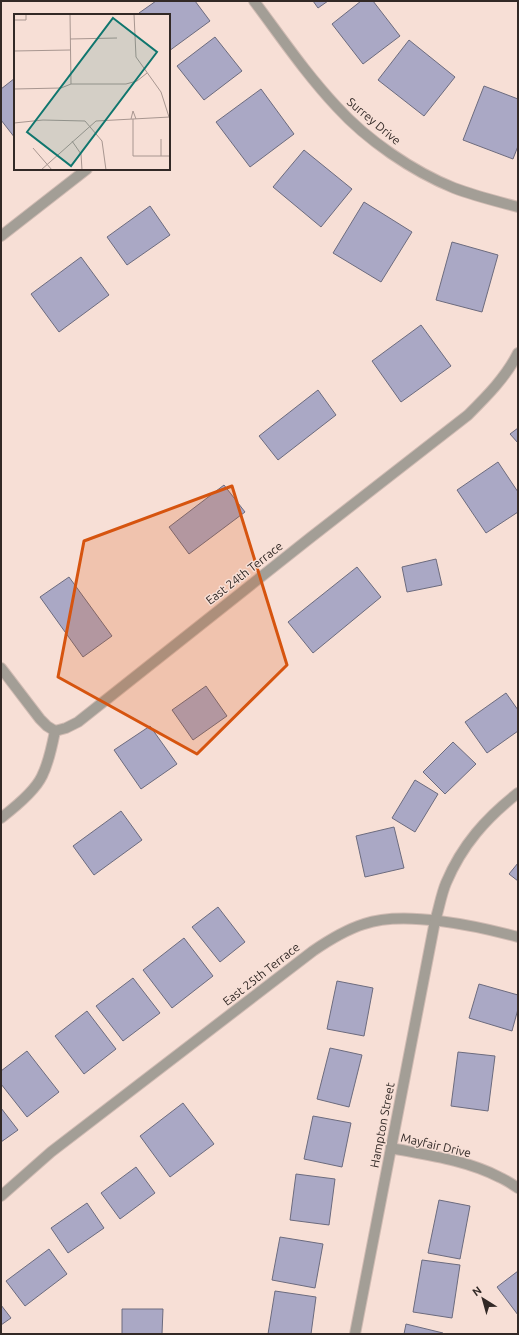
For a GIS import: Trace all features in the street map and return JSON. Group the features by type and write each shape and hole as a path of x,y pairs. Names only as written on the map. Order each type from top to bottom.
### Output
{"street":[{"name":"Surrey Drive","path":"254,1 318,86 337,108 364,133 394,155 421,172 453,187 518,207"},
{"path":"1,236 86,170"},
{"name":"East 24th Terrace","path":"55,731 66,728 78,722 468,415 490,392 513,363 518,353"},
{"path":"1,668 40,719 55,731 42,777 29,793 1,818"},
{"path":"435,921 446,884 456,862 470,839 504,804 518,793"},
{"name":"East 25th Terrace","path":"1,1196 63,1142 313,951 341,933 365,923 392,919 414,918 463,925 518,937"},
{"name":"Hampton Street","path":"355,1334 435,921"},
{"name":"Mayfair Drive","path":"391,1148 445,1158 471,1166 499,1177 518,1188"}],"highlighted area":[{"path":"232,486 287,665 197,754 58,677 84,541"}],"building":[{"path":"156,1 195,1 210,21 170,50 170,14 139,13"},
{"path":"313,1 328,1 318,8"},
{"path":"361,1 373,1 400,36 363,64 332,24"},
{"path":"215,37 242,71 204,100 177,66"},
{"path":"409,40 455,77 424,116 378,80"},
{"path":"14,79 14,137 1,120 1,89"},
{"path":"484,86 518,99 518,146 513,159 463,140"},
{"path":"261,89 294,134 250,167 216,122"},
{"path":"304,150 352,189 321,227 273,187"},
{"path":"364,202 412,232 381,282 333,253"},
{"path":"150,206 170,235 127,265 107,237"},
{"path":"452,242 498,255 482,312 436,300"},
{"path":"81,257 109,295 59,332 31,294"},
{"path":"421,325 451,366 401,402 372,361"},
{"path":"318,390 336,415 278,460 259,436"},
{"path":"518,428 518,443 510,434"},
{"path":"498,462 518,492 518,512 486,533 457,490"},
{"path":"224,485 245,512 189,554 169,527"},
{"path":"436,559 442,585 407,592 402,567"},
{"path":"357,567 381,597 313,653 288,622"},
{"path":"69,577 112,636 83,657 40,597"},
{"path":"206,686 227,716 193,740 172,710"},
{"path":"506,693 518,710 518,731 487,753 465,722"},
{"path":"150,726 177,764 141,789 114,750"},
{"path":"453,742 476,764 445,794 423,772"},
{"path":"415,780 438,794 415,832 392,818"},
{"path":"121,811 142,840 94,875 73,846"},
{"path":"394,827 404,868 365,877 356,836"},
{"path":"518,863 518,881 509,874"},
{"path":"218,907 245,942 220,962 192,927"},
{"path":"184,938 213,976 172,1008 143,970"},
{"path":"133,978 160,1013 123,1041 96,1006"},
{"path":"337,981 373,988 364,1036 327,1029"},
{"path":"479,984 518,995 518,1009 512,1031 469,1018"},
{"path":"87,1011 116,1049 84,1074 55,1036"},
{"path":"330,1048 362,1055 349,1107 317,1099"},
{"path":"27,1051 59,1092 27,1117 1,1084 1,1071"},
{"path":"458,1052 495,1056 488,1111 451,1106"},
{"path":"183,1103 214,1144 170,1177 140,1136"},
{"path":"1,1108 18,1130 1,1142"},
{"path":"313,1116 351,1123 342,1167 304,1159"},
{"path":"136,1167 155,1193 120,1219 101,1193"},
{"path":"296,1174 335,1179 329,1225 290,1220"},
{"path":"439,1200 470,1206 460,1259 428,1253"},
{"path":"87,1203 104,1228 68,1253 51,1228"},
{"path":"280,1237 323,1244 315,1288 272,1280"},
{"path":"49,1249 67,1274 25,1306 6,1281"},
{"path":"422,1260 460,1265 452,1318 413,1312"},
{"path":"518,1271 518,1315 497,1287"},
{"path":"275,1291 316,1297 311,1334 268,1334"},
{"path":"1,1305 11,1318 1,1325"},
{"path":"122,1309 163,1309 162,1334 122,1334"},
{"path":"406,1324 443,1333 443,1334 404,1334"}]}
